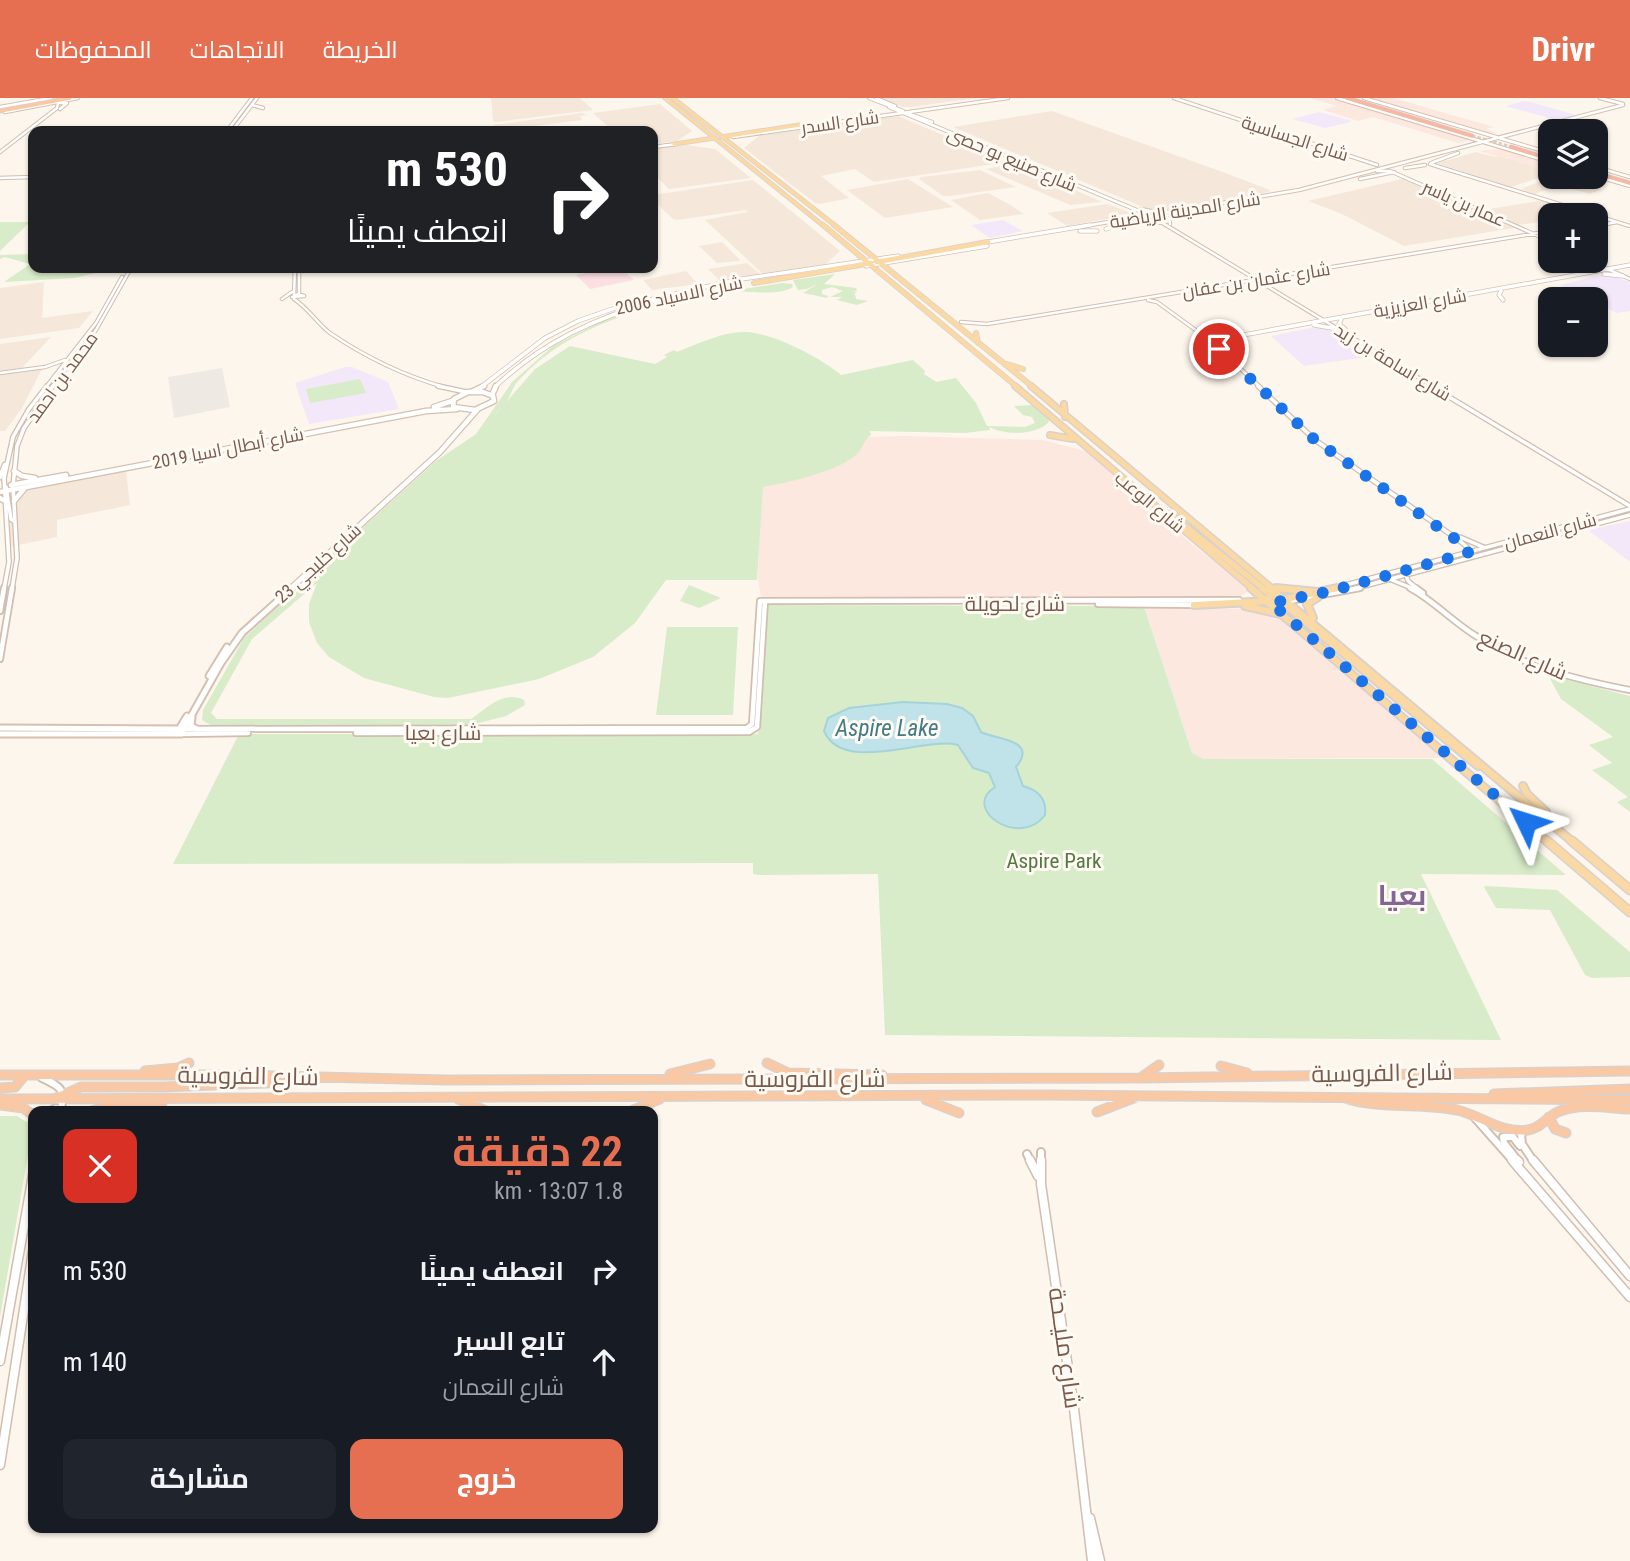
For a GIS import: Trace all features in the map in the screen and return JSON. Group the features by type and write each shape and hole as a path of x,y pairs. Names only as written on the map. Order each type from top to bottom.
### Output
{"highway":[{"path":"0,110 59,98"},
{"path":"1339,98 1418,122"},
{"path":"1347,98 1471,135"},
{"path":"1355,98 1471,135"},
{"path":"1363,98 1440,121"},
{"path":"0,110 71,99"},
{"path":"1514,147 1538,154"},
{"path":"1608,175 1630,182"},
{"path":"1624,175 1630,182"},
{"path":"1608,179 1630,182"},
{"path":"109,1076 178,1068 188,1063"},
{"path":"767,1063 788,1073 875,1074 897,1079"},
{"path":"582,1078 680,1073 710,1064"},
{"path":"1141,1078 1159,1065"},
{"path":"1221,1066 1262,1077"},
{"name":"شارع الفروسية","path":"0,1072 12,1075 215,1074 447,1080 1141,1078 1630,1071"},
{"path":"0,1088 15,1087 29,1075"},
{"path":"60,1096 80,1087 256,1085 340,1078"},
{"path":"1472,1098 1528,1091 1630,1088"},
{"path":"1097,1112 1140,1095"},
{"name":"شارع الفروسية","path":"0,1099 60,1096 194,1100 1140,1095 1630,1100"},
{"path":"1339,1096 1365,1105 1455,1109 1501,1129 1536,1128 1549,1117 1565,1110 1630,1109"},
{"path":"642,1106 663,1097"},
{"path":"915,1097 959,1113"},
{"path":"454,1098 474,1106"},
{"path":"119,1106 194,1100"},
{"path":"0,1105 23,1108 28,1112"},
{"path":"1549,1117 1553,1127 1566,1133"}],"main road":[{"path":"0,110 51,98"},
{"path":"0,110 78,98"},
{"name":"شارع الوعب","path":"665,98 703,130 731,145 867,251 883,273 976,356 992,366 1053,418 1100,446 1268,583 1283,614 1630,912"},
{"path":"673,98 682,101 687,108"},
{"name":"شارع الوعب","path":"673,98 705,121 717,138 844,246 895,273 940,310 1001,362 1069,426 1082,443 1240,578 1315,622 1630,890"},
{"path":"869,98 932,122"},
{"name":"شارع السدر","path":"717,138 996,99"},
{"name":"شارع السدر","path":"904,112 1007,99"},
{"path":"841,117 858,118 947,105"},
{"path":"1495,141 1627,105"},
{"path":"1460,152 1627,105"},
{"path":"885,114 891,110 891,106 920,108"},
{"path":"676,107 749,162 761,168"},
{"path":"920,117 919,112 928,109"},
{"path":"885,114 912,117"},
{"path":"1440,121 1493,135 1495,141"},
{"path":"1418,122 1535,149"},
{"name":"شارع السدر","path":"717,138 797,127"},
{"path":"759,131 766,128"},
{"path":"674,144 805,128"},
{"path":"1467,129 1477,145 1514,147"},
{"path":"698,140 705,135 703,130"},
{"path":"714,131 738,134"},
{"path":"1471,135 1484,134 1505,148"},
{"path":"731,145 733,139 744,135"},
{"path":"1516,137 1513,140 1515,142 1538,151"},
{"path":"698,140 717,138"},
{"path":"1495,141 1538,154"},
{"name":"شارع المدينة الرياضية","path":"874,262 909,259 1140,221 1299,190 1495,141"},
{"name":"شارع المدينة الرياضية","path":"1173,214 1261,201 1358,180 1404,169 1477,145"},
{"path":"1358,180 1382,175 1436,155"},
{"path":"1408,163 1414,159"},
{"path":"1404,169 1427,164"},
{"path":"1358,180 1379,173 1373,170"},
{"path":"1608,173 1624,175"},
{"path":"763,184 773,186"},
{"path":"1287,190 1299,190"},
{"path":"1088,230 1212,206"},
{"path":"1129,219 1139,214 1134,208"},
{"path":"1141,209 1173,214 1169,219 1170,224"},
{"name":"شارع المدينة الرياضية","path":"874,262 1129,219 1156,217"},
{"path":"815,220 825,224 925,303 940,310"},
{"path":"1140,221 1164,223"},
{"path":"1106,229 1118,225"},
{"path":"819,228 825,234 836,237"},
{"path":"1080,231 1097,231"},
{"path":"754,283 988,242"},
{"path":"848,266 855,260 853,251"},
{"path":"867,251 878,255 901,256"},
{"path":"895,273 895,265 909,259"},
{"name":"شارع الاسياد 2006","path":"453,399 483,387 527,350 561,329 607,310 674,292 754,283 874,262"},
{"path":"848,266 883,273"},
{"name":"شارع الاسياد 2006","path":"477,410 493,403 495,387 531,355 569,332 623,310 686,292 848,266"},
{"name":"شارع العزيزية","path":"1328,322 1630,267"},
{"path":"802,269 813,270"},
{"name":"شارع العزيزية","path":"1212,341 1235,335 1451,301 1612,270"},
{"path":"1599,274 1623,276"},
{"path":"1501,291 1498,294 1503,300"},
{"path":"659,293 674,292"},
{"path":"1466,297 1495,297"},
{"path":"909,301 919,304"},
{"path":"1317,315 1319,319 1315,323 1338,329"},
{"path":"1341,320 1339,324 1346,331"},
{"path":"1328,322 1346,331"},
{"name":"شارع العزيزية","path":"1212,341 1315,323"},
{"path":"940,327 950,331"},
{"path":"976,333 978,343"},
{"path":"1001,362 1023,369"},
{"path":"992,366 1004,371 1130,477 1153,489"},
{"path":"470,392 492,395"},
{"path":"453,399 452,405 459,410"},
{"name":"شارع أبطال اسيا 2019","path":"6,488 407,412 453,399"},
{"path":"1064,404 1069,426"},
{"name":"شارع خليجي 23","path":"432,457 458,426 463,417 459,410"},
{"name":"شارع أبطال اسيا 2019","path":"6,488 39,485 426,411 477,410"},
{"name":"شارع خليجي 23","path":"180,732 229,644 251,620 459,432 469,414 477,410"},
{"path":"1053,418 1049,434 1068,437 1082,443"},
{"path":"1097,435 1100,446"},
{"path":"0,477 5,466"},
{"path":"14,471 22,476 36,478 75,473"},
{"path":"14,501 20,491 39,485"},
{"path":"1159,509 1180,520 1469,761 1490,771"},
{"path":"1181,511 1193,513"},
{"path":"1211,546 1263,585 1268,583 1286,591 1317,594"},
{"path":"1237,602 1247,593 1240,578"},
{"path":"1195,605 1277,600 1321,593 1345,585"},
{"path":"1315,622 1307,604 1317,594"},
{"path":"1237,602 1274,612 1293,623"},
{"path":"1283,614 1290,613 1382,690 1397,699"},
{"path":"1346,678 1362,682"},
{"path":"158,730 174,725 190,714 191,726 197,729"},
{"path":"0,722 24,729"},
{"name":"شارع بعيا","path":"0,728 180,732"},
{"name":"شارع بعيا","path":"0,736 180,732"},
{"path":"1523,786 1527,794 1551,817 1556,827"}],"street":[{"name":"شارع صنيع بو حصى","path":"869,98 891,106"},
{"name":"شارع صنيع بو حصى","path":"876,98 912,117 1156,217"},
{"name":"شارع الجساسية","path":"1172,98 1377,164"},
{"name":"شارع الجساسية","path":"1172,98 1230,119 1284,134 1373,170"},
{"path":"1602,98 1627,105"},
{"path":"60,109 71,99"},
{"path":"231,126 249,110 253,99"},
{"path":"249,110 246,108 253,99"},
{"path":"236,111 253,99"},
{"path":"235,126 253,99"},
{"path":"34,126 58,103 67,103 37,126"},
{"path":"41,105 55,106 51,112"},
{"path":"252,105 263,108"},
{"path":"236,111 243,113 258,109"},
{"path":"1199,109 1207,109"},
{"name":"شارع صنيع بو حصى","path":"904,112 1156,217"},
{"path":"237,123 243,113"},
{"path":"0,153 28,130"},
{"path":"0,153 28,132"},
{"path":"658,145 717,138"},
{"path":"658,146 698,140"},
{"name":"شارع المدينة الرياضية","path":"1436,163 1460,152"},
{"path":"1004,155 1020,157"},
{"path":"1028,160 1035,165"},
{"path":"1427,164 1436,163 1563,203"},
{"path":"1373,170 1377,164 1390,166"},
{"path":"1404,169 1404,177"},
{"name":"عمار بن ياسر","path":"1373,170 1404,177 1534,235"},
{"name":"عمار بن ياسر","path":"1390,172 1538,236"},
{"path":"1047,175 1062,180"},
{"path":"1382,175 1399,177"},
{"path":"0,177 28,177"},
{"path":"1094,193 1104,199"},
{"path":"1489,215 1523,232 1522,236"},
{"name":"شارع اسامة بن زيد","path":"1156,217 1262,281 1272,282 1338,329 1630,508"},
{"name":"شارع اسامة بن زيد","path":"1156,217 1328,322"},
{"path":"1608,218 1630,226"},
{"path":"1608,222 1619,221"},
{"path":"1608,222 1619,221"},
{"name":"شارع عثمان بن عفان","path":"961,323 988,325 1157,300 1428,251 1538,234"},
{"name":"شارع عثمان بن عفان","path":"1272,282 1534,235"},
{"path":"1416,252 1428,251"},
{"path":"1608,268 1630,279"},
{"path":"1612,270 1630,279"},
{"name":"محمد بن احمد","path":"0,659 17,558 14,501 6,488 5,466 17,428 100,317 126,273"},
{"name":"محمد بن احمد","path":"0,611 9,562 2,499 14,471 17,446 29,420 53,384 96,330 126,273"},
{"path":"294,297 296,273"},
{"path":"298,273 300,298 326,330 372,357 436,384 450,392 453,399"},
{"path":"1244,282 1251,278 1250,274"},
{"name":"شارع عثمان بن عفان","path":"976,333 977,329 988,325 1262,281"},
{"path":"282,299 291,294 295,287"},
{"path":"294,297 300,298"},
{"path":"294,297 300,298"},
{"path":"1157,300 1212,341 1320,439 1452,532 1472,544 1486,548"},
{"path":"326,330 324,335 334,336"},
{"name":"شارع اسامة بن زيد","path":"1346,331 1630,500"},
{"path":"1212,341 1315,440 1460,541 1468,548 1468,553"},
{"path":"0,373 45,367 70,357"},
{"path":"45,367 56,367 57,373"},
{"path":"436,384 470,392"},
{"path":"6,488 11,519 15,522"},
{"name":"شارع النعمان","path":"1317,594 1630,508"},
{"name":"شارع النعمان","path":"1277,600 1389,580 1630,515"},
{"name":"شارع الصنع","path":"1406,575 1412,584 1429,598 1494,643 1567,673 1630,688"},
{"name":"شارع الصنع","path":"1389,580 1405,585 1476,636 1512,655 1564,675 1630,688"},
{"name":"شارع لحويلة","path":"1116,602 1195,605 1277,600"},
{"name":"شارع لحويلة","path":"762,602 1237,602"},
{"name":"شارع بعيا","path":"180,732 747,728 751,725 762,602"},
{"name":"شارع بعيا","path":"180,732 197,729 307,731"},
{"path":"29,1075 49,1080 59,1086 61,1106"},
{"path":"53,1106 60,1096"},
{"path":"1475,1118 1535,1184 1630,1297"},
{"path":"1526,1130 1522,1132 1520,1139 1534,1162"},
{"path":"1535,1184 1505,1145 1503,1137 1508,1135 1515,1138 1630,1276"},
{"name":"شارع مليــحة","path":"1041,1152 1041,1184 1088,1511 1092,1561"},
{"name":"شارع مليــحة","path":"1027,1154 1041,1184"},
{"path":"0,1361 28,1203"},
{"path":"0,1465 28,1283"},
{"name":"شارع مليــحة","path":"1088,1511 1100,1561"}],"shaded area":[{"path":"491,98 580,98 593,110 496,122 493,121"},
{"path":"881,98 976,98 902,107"},
{"path":"1310,98 1333,98 1471,140 1458,143 1373,117 1358,121 1323,110 1336,106"},
{"path":"1368,98 1393,98 1494,127 1486,129 1497,133 1491,134"},
{"path":"1524,101 1579,116 1552,119 1506,106"},
{"path":"660,104 692,131 677,141 658,143 658,126 607,126 593,113"},
{"path":"1052,111 1270,190 1160,212 953,127"},
{"path":"1319,112 1351,122 1325,128 1292,119"},
{"path":"582,113 587,115 580,116 582,120 536,126 493,125"},
{"path":"898,116 1007,162 874,182 855,169 821,176 849,198 820,204 815,203 744,148 760,135"},
{"path":"680,144 715,149 751,178 669,189 658,178 658,147"},
{"path":"1498,149 1538,161 1538,168 1479,151"},
{"path":"1476,152 1501,156 1538,167 1538,178 1511,187 1437,163"},
{"path":"1011,164 1102,202 1070,205 986,169"},
{"path":"980,170 1016,187 943,196 919,179 921,177"},
{"path":"908,179 953,207 885,218 847,190"},
{"path":"1402,179 1514,228 1404,246 1342,214 1308,201"},
{"path":"753,180 840,251 825,265 763,274 705,220 747,212 746,210 677,220 658,205 658,194"},
{"path":"1538,182 1538,189 1548,189 1535,194 1521,189"},
{"path":"1572,189 1601,189 1590,194"},
{"path":"988,193 1024,214 980,220 951,200"},
{"path":"1545,200 1555,203 1538,203 1538,222 1519,225 1484,210"},
{"path":"1107,204 1134,214 1067,226 1047,213"},
{"path":"1003,220 1023,231 990,238 971,225"},
{"path":"722,242 739,261 717,263 699,246"},
{"path":"747,263 760,274 720,281 708,269"},
{"path":"686,271 698,284 652,290 643,280"},
{"path":"626,273 634,280 590,289 576,275"},
{"path":"1605,274 1630,282 1630,311 1617,313 1608,308 1608,287 1560,285"},
{"path":"44,282 42,318 93,311 79,328 0,339 0,288"},
{"path":"1321,326 1332,328 1373,356 1304,366 1271,336"},
{"path":"51,337 22,368 0,371 0,344"},
{"path":"352,367 388,382 399,409 309,424 295,383"},
{"path":"222,368 230,407 174,418 168,377"},
{"path":"42,369 22,408 5,431 0,431 0,375"},
{"path":"870,437 1043,440 1093,453 1194,546 1243,582 1248,592 1239,597 761,597 758,580 763,487 809,476 838,465 859,451 865,439"},
{"path":"126,469 130,505 57,520 57,537 9,547 11,491"},
{"path":"1630,521 1630,562 1588,530"},
{"path":"1145,608 1269,609 1444,758 1204,759 1192,753"}],"green space":[{"path":"0,222 28,222 28,224 0,251"},
{"path":"28,254 28,263 5,257 0,259 0,255"},
{"path":"28,265 28,273 95,273 75,278 4,282"},
{"path":"835,274 824,284 856,288 857,291 852,292 857,292 852,295 855,294 856,299 868,301 857,305 837,300 842,297 830,297 843,291 832,287 822,290 822,294 828,296 827,298 803,293 819,283 798,290 793,280"},
{"path":"782,283 792,284 793,287 779,292 729,292 701,296 644,309 589,330 540,360 517,382 507,401 495,415 535,369 570,346 655,364 674,350 677,352 720,336 746,332 757,333 796,348 822,361 841,375 913,360 925,371 924,374 936,382 956,378 976,403 987,426 1025,427 1035,423 1032,417 1023,415 1014,406 1033,405 1048,417 1049,422 1036,430 1020,433 1003,432 989,427 990,430 965,433 870,431 871,435 858,453 839,466 763,487 757,580 666,580 635,623 593,657 539,679 448,698 434,697 364,678 329,657 317,643 309,622 309,604 317,583 252,639 211,713 217,719 471,719 502,699 516,697 524,700 525,705 506,716 471,725 212,726 202,720 203,710 244,638 307,584 334,554 436,461 476,434 513,381 553,346 600,322 663,302"},
{"path":"360,379 366,393 310,403 306,389"},
{"path":"689,585 721,598 699,608 680,601"},
{"name":"Aspire Park","path":"766,605 1144,606 1192,753 1204,759 1432,759 1566,875 1421,874 1501,1040 885,1035 878,874 760,875 753,874 753,863 173,864 239,734 758,734"},
{"path":"667,627 738,627 733,715 656,715"},
{"path":"1548,675 1630,696 1630,812 1617,802 1628,797 1592,770 1612,763 1589,745 1613,737 1561,699"},
{"path":"1484,887 1557,890 1630,952 1630,977 1592,978 1585,975 1550,910 1496,908"},
{"path":"0,1116 17,1116 28,1123 28,1155 0,1317"}],"water":[{"name":"Aspire Lake","path":"903,702 947,704 962,708 973,716 981,732 1019,746 1022,758 1016,767 1023,786 1040,796 1045,804 1045,815 1034,824 1022,828 1009,827 998,822 989,814 985,805 986,796 995,787 989,773 973,768 958,745 926,745 866,752 848,750 834,744 824,731 828,718 849,708"}],"tunnel":[{"path":"1472,136 1511,147"}],"district":[{"name":"بعيا","path":"1402,895"}],"route":[{"path":"1219,349 1315,440 1468,548 1468,553 1327,592 1271,603 1526,822"}]}
